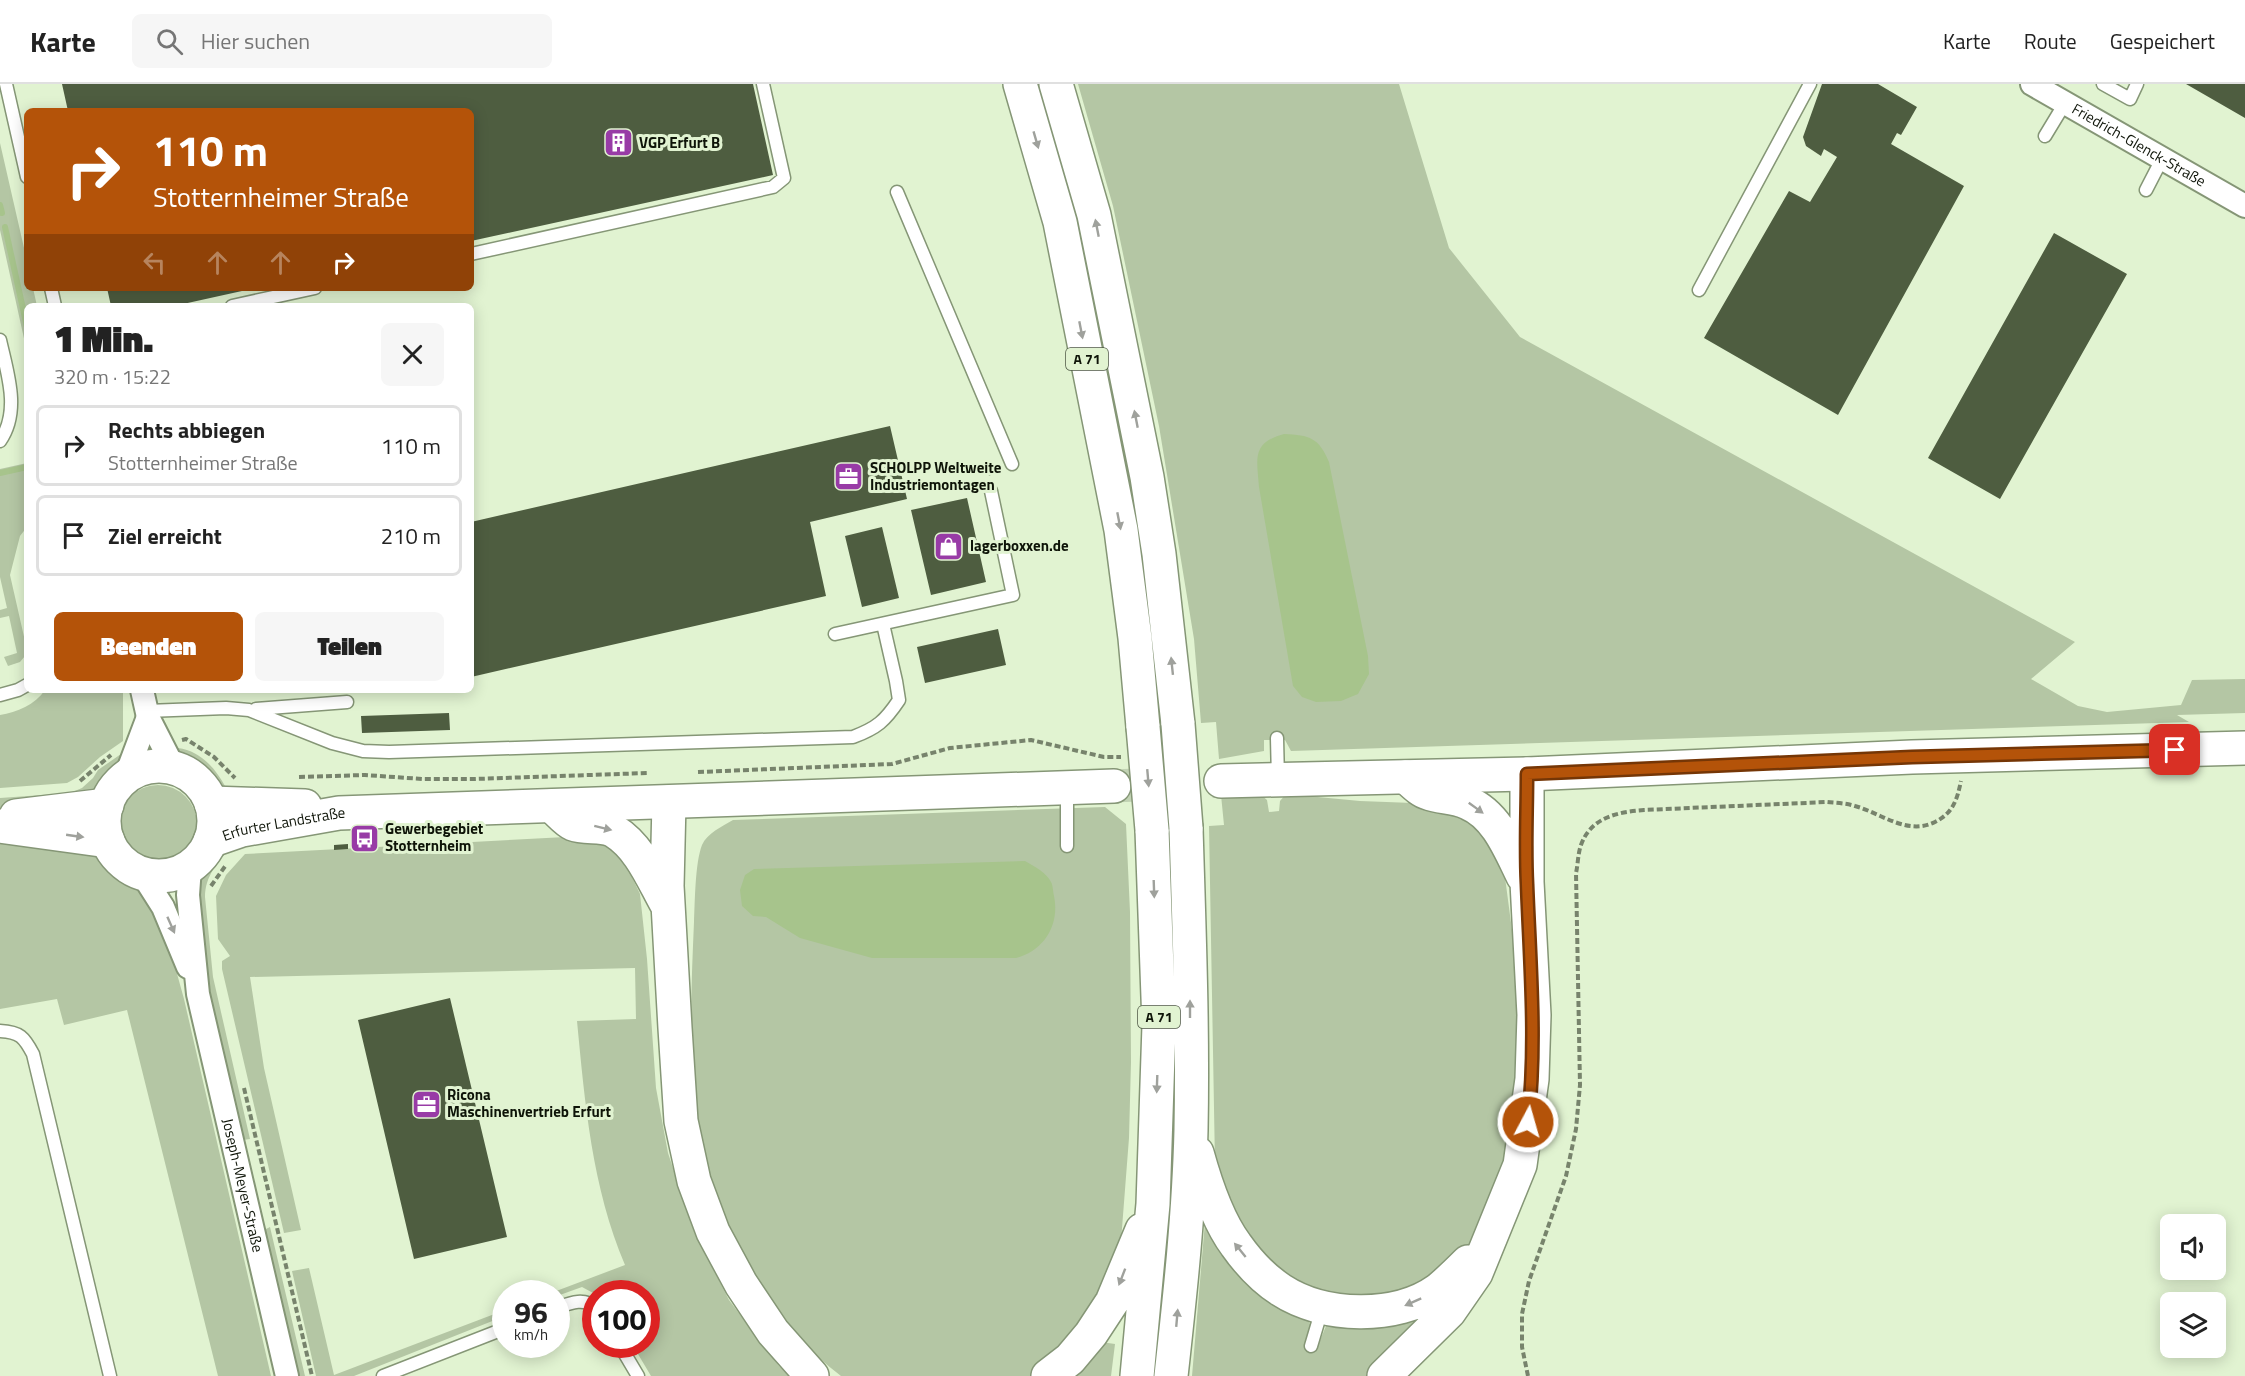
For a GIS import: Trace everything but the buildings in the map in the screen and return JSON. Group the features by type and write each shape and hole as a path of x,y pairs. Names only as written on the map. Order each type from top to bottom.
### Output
{"main road":[{"name":"A 71","path":"1020,84 1060,222 1119,519 1135,638 1152,830 1159,1026 1153,1204 1137,1376"},
{"name":"A 71","path":"1056,84 1094,215 1147,477 1159,554 1178,724 1186,828 1191,1131 1184,1243 1171,1376"},
{"path":"1221,781 1527,774 2245,748"},
{"path":"122,764 140,770 157,766 174,768 190,776 202,788 211,803 214,829 204,854 190,867 169,876 142,874 128,866 116,855 108,841 104,823 107,805 122,764"},
{"path":"1384,1376 1449,1312 1476,1273 1520,1165 1532,1079 1534,1015 1527,882 1527,774"},
{"path":"1406,777 1427,793 1450,796 1471,804 1484,814 1504,837 1527,882"},
{"path":"339,813 1114,786"},
{"path":"669,802 667,886 681,1121 694,1181 713,1232 741,1284 773,1332 813,1374"},
{"name":"Erfurter Landstraße","path":"211,803 297,804 339,813"},
{"path":"0,818 107,805"},
{"path":"552,806 573,824 596,825 613,830 624,839 638,854 668,907"},
{"name":"Erfurter Landstraße","path":"210,841 242,830 339,813"},
{"path":"0,826 108,841"},
{"path":"1191,1131 1207,1187 1234,1244 1255,1269 1282,1291 1322,1308 1373,1312 1407,1305 1437,1291 1490,1239"},
{"path":"1048,1376 1070,1359 1091,1334 1112,1302 1153,1204"}],"street":[{"name":"Friedrich-Glenck-Straße","path":"2032,84 2245,206"},
{"path":"122,764 146,706"},
{"path":"146,706 174,768"},
{"name":"Joseph-Meyer-Straße","path":"190,867 189,895 198,994 287,1376"},
{"name":"Joseph-Meyer-Straße","path":"142,874 163,907 198,994"}],"lane":[{"path":"6,84 24,164"},
{"path":"474,253 774,187 784,178 763,84"},
{"path":"1699,290 1810,84"},
{"path":"2103,84 2130,99 2137,84"},
{"path":"2045,136 2065,103"},
{"path":"2146,190 2162,159"},
{"path":"897,192 1012,464"},
{"path":"246,303 301,291"},
{"path":"0,340 12,404 9,424 0,441"},
{"path":"835,634 1013,595 991,491"},
{"path":"249,710 332,743 363,751 389,753 853,737 873,730 886,718 899,700 883,624"},
{"path":"0,695 24,687"},
{"path":"146,706 249,710 347,702"},
{"path":"1278,738 1278,780"},
{"path":"1067,788 1067,846"},
{"path":"0,1031 13,1032 25,1039 33,1054 110,1376"},
{"path":"1311,1346 1322,1308"},
{"path":"383,1376 492,1333"},
{"path":"627,1358 638,1376"}],"path":[{"path":"1528,1376 1522,1347 1522,1314 1529,1281 1566,1176 1576,1129 1580,1085 1576,873 1581,844 1595,824 1619,812 1635,810 1827,802 1854,805 1905,825 1926,826 1946,816 1956,802 1967,757"},
{"path":"73,784 81,781 98,764 122,764"},
{"path":"243,1084 312,1376"}],"shaded area":[{"path":"1078,84 1399,84 1449,248 1520,337 2075,642 2031,679 2078,706 2107,712 2181,705 2192,680 2245,679 2245,713 2177,715 2189,722 1291,751 1285,740 1264,740 1264,751 1219,759 1216,722 1201,723 1194,639 1159,426 1113,206"},
{"path":"0,143 24,248 24,291 34,291 36,303 24,303 24,338 0,230"},
{"path":"1284,434 1301,435 1312,439 1321,448 1329,462 1368,656 1369,674 1358,694 1341,701 1316,702 1302,697 1293,686 1257,468 1258,453 1261,447 1273,438"},
{"path":"24,464 24,531 20,536 10,575 24,637 24,657 20,662 8,666 4,657 17,653 9,616 0,618 0,610 7,608 0,577 0,469"},
{"path":"43,693 123,693 123,741 100,757 78,777 67,783 0,788 0,715 25,707"},
{"path":"178,748 195,753 208,763 228,792 209,787 195,772 184,766 178,755"},
{"path":"121,754 115,771 105,783 90,792 54,803 0,807 0,798 70,793 82,788 98,770"},
{"path":"150,785 166,785 180,791 191,802 197,816 197,832 191,846 180,857 166,863 150,863 136,857 125,846 119,832 119,816 125,802 136,791"},
{"path":"1260,794 1267,800 1269,812 1279,811 1280,801 1286,794 1360,801 1439,804 1479,823 1503,862 1518,976 1520,1038 1516,1117 1498,1190 1475,1238 1451,1264 1417,1291 1381,1302 1303,1294 1250,1252 1215,1164 1209,826 1224,825 1221,795"},
{"path":"1105,807 1126,824 1130,912 1131,1062 1129,1138 1121,1241 1104,1298 1038,1372 1030,1376 841,1376 802,1341 769,1301 731,1233 709,1175 696,1104 691,1030 696,883 702,845 711,833 733,820"},
{"path":"585,836 621,854 640,894 656,1088 668,1153 695,1234 729,1300 779,1366 790,1376 651,1376 640,1358 660,1358 660,1280 585,1280 625,1265 614,1236 597,1175 587,1114 577,1021 636,1019 635,968 250,977 264,1068 301,1230 284,1233 222,969 222,961 230,956 218,939 216,896 226,875 245,854"},
{"path":"0,837 96,855 117,877 134,884 145,896 155,913 171,952 184,999 271,1376 218,1376 127,1010 64,1025 57,999 0,1009"},
{"path":"231,847 210,876 205,897 213,977 250,1139 243,1140 211,1000 198,890 199,877 207,862"},
{"path":"1025,861 1036,867 1051,882 1055,917 1042,943 1026,955 1016,958 872,958 800,938 766,917 753,916 742,906 740,890 745,875 754,869"},
{"path":"1205,1222 1308,1317 1311,1328 1305,1346 1316,1350 1326,1326 1335,1322 1442,1298 1379,1376 1192,1376"},
{"path":"270,1227 305,1376 299,1376 264,1230"},
{"path":"309,1268 334,1375 492,1315 492,1321 354,1376 316,1376 292,1271"},
{"path":"582,1281 582,1287 570,1291 570,1286"},
{"path":"1101,1342 1115,1344 1111,1376 1069,1376"}],"waterway":[{"path":"0,205 2,213"},
{"path":"5,227 24,313"},
{"path":"0,473 24,468"}],"tunnel":[{"path":"1114,786 1221,781"}],"place":[{"name":"VGP Erfurt B","path":"618,143"},
{"name":"SCHOLPP Weltweite Industriemontagen","path":"849,477"},
{"name":"lagerboxxen.de","path":"949,546"},
{"name":"Gewerbegebiet Stotternheim","path":"364,838"},
{"name":"Ricona Maschinenvertrieb Erfurt","path":"426,1104"}],"route":[{"path":"1528,1122 1534,1015 1527,882 1527,774 1912,757 2175,750"}]}
